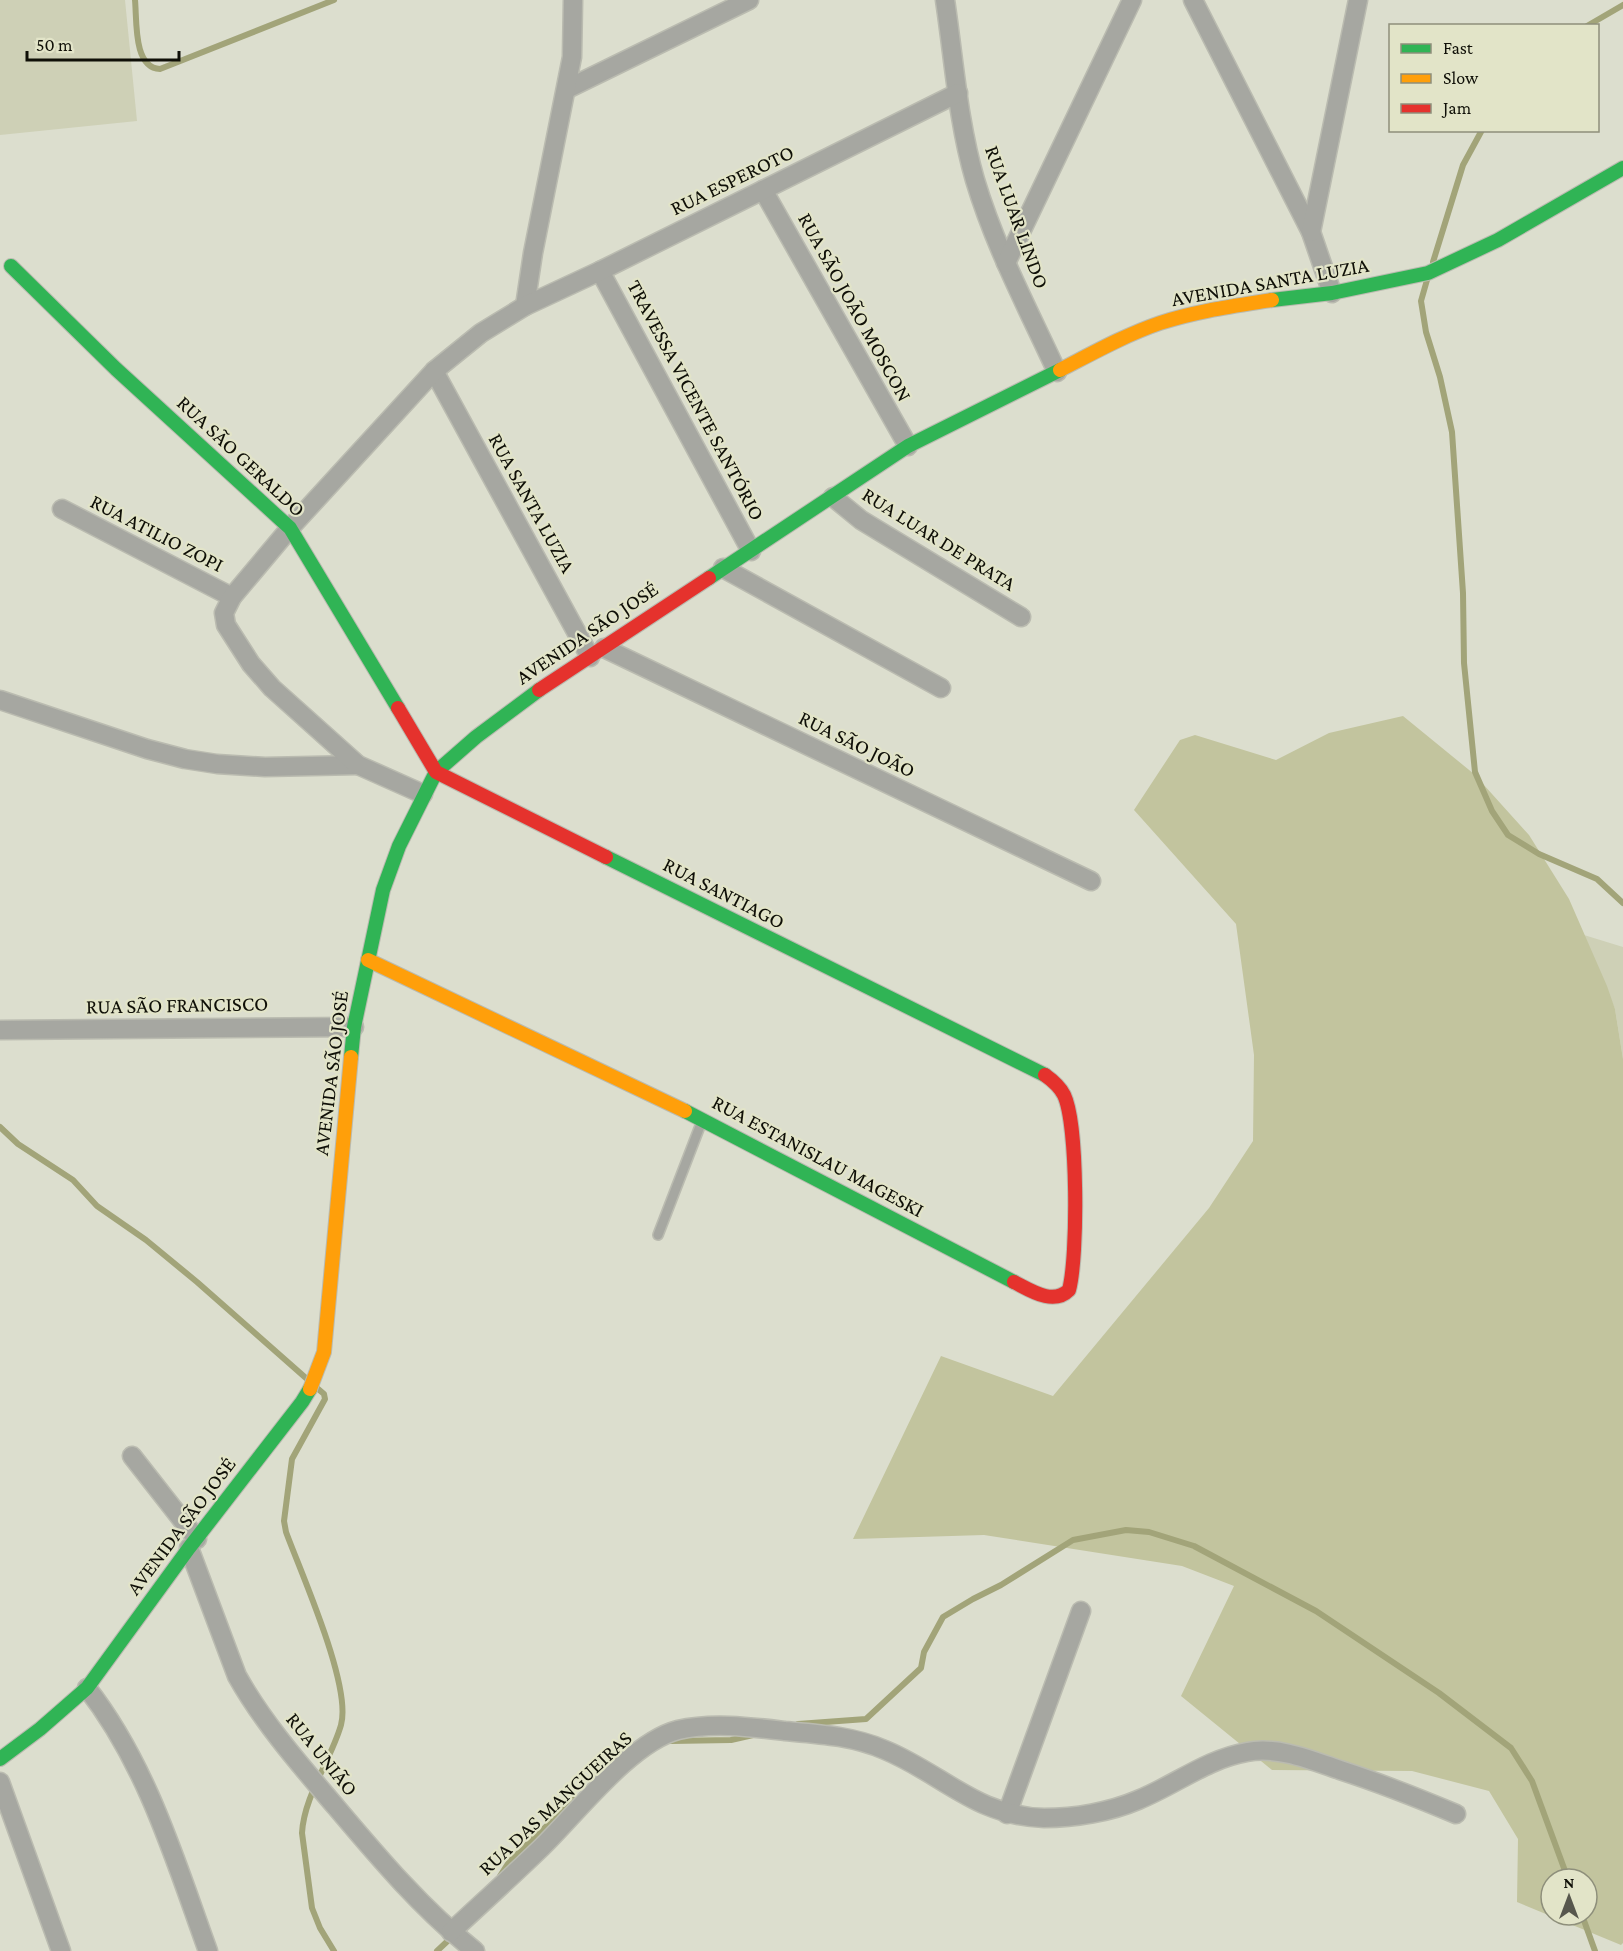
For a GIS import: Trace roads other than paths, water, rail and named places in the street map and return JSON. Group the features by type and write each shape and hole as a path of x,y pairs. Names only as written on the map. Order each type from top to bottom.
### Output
{"street":[{"path":"525,306 533,254 567,89 572,57 573,0"},
{"path":"567,89 749,0"},
{"name":"RUA LUAR LINDO","path":"945,0 964,138 975,180 1006,262 1057,372"},
{"path":"1006,262 1132,0"},
{"path":"1193,0 1311,232 1332,293"},
{"path":"1311,232 1358,0"},
{"name":"RUA ESPEROTO","path":"232,597 290,528 434,371 481,333 525,306 958,93"},
{"name":"AVENIDA SANTA LUZIA","path":"833,497 908,446 1117,340 1160,323 1205,311 1275,299 1332,293 1428,273 1498,240 1623,168"},
{"name":"RUA SÃO JOÃO MOSCON","path":"763,190 908,446"},
{"name":"RUA SÃO GERALDO","path":"11,266 116,369 290,528 436,772"},
{"name":"TRAVESSA VICENTE SANTÓRIO","path":"600,271 751,550"},
{"name":"RUA SANTA LUZIA","path":"434,371 597,653"},
{"name":"AVENIDA SÃO JOSÉ","path":"0,1759 40,1729 87,1688 302,1402 318,1370 324,1352 354,1027 383,890 399,846 436,772 476,736 516,706 833,497"},
{"name":"RUA LUAR DE PRATA","path":"833,497 861,520 1021,617"},
{"name":"RUA ATILIO ZOPI","path":"62,509 232,597"},
{"path":"723,568 941,688"},
{"path":"232,597 224,613 226,625 251,664 272,688 358,765 423,794"},
{"name":"RUA SÃO JOÃO","path":"597,653 1091,881"},
{"path":"0,700 147,749 185,759 216,764 265,766 358,765"},
{"name":"RUA SANTIAGO","path":"436,772 994,1051 1029,1066 1048,1077 1065,1095"},
{"name":"RUA ESTANISLAU MAGESKI","path":"368,960 703,1119 1046,1297 1065,1295 1071,1288 1073,1278 1072,1142 1065,1095"},
{"name":"RUA SÃO FRANCISCO","path":"0,1030 354,1027"},
{"name":"RUA UNIÃO","path":"132,1456 193,1544 237,1676 247,1694 286,1748 365,1841 451,1932 475,1951"},
{"path":"1007,1814 1081,1611"},
{"path":"87,1688 108,1714 154,1805 208,1951"},
{"name":"RUA DAS MANGUEIRAS","path":"451,1932 542,1848 629,1758 660,1737 678,1730 701,1727 744,1726 855,1739 887,1750 977,1802 1007,1814 1044,1818 1109,1810 1138,1800 1231,1756 1250,1751 1268,1751 1290,1754 1322,1763 1395,1788 1456,1815"},
{"path":"0,1782 61,1951"}],"lane":[{"path":"658,1235 703,1119"}],"waterway":[{"path":"135,0 138,42 141,52 151,67 160,69 334,0"},
{"path":"1590,24 1623,5"},
{"path":"1433,262 1463,165 1481,132"},
{"path":"1427,280 1421,301 1426,332 1440,377 1452,432 1463,593 1464,663 1475,772 1492,811 1508,835 1539,854 1597,879 1623,903"},
{"path":"0,1127 18,1144 73,1180 97,1206 146,1240 197,1282 307,1379"},
{"path":"317,1388 324,1394 325,1399 292,1459 284,1521 286,1532 323,1629 339,1684 342,1707 341,1725 337,1738 308,1805 302,1833 312,1908 320,1928 334,1951"},
{"path":"798,1724 866,1719 921,1668 924,1652 943,1617 1001,1585 1073,1540 1126,1530 1149,1532 1194,1546 1316,1611 1439,1693 1511,1748 1532,1781 1564,1867"},
{"path":"671,1741 731,1740 753,1735"},
{"path":"613,1761 626,1749 634,1747"},
{"path":"500,1876 509,1862 576,1798"},
{"path":"1586,1927 1595,1951"},
{"path":"437,1951 453,1936"}]}
